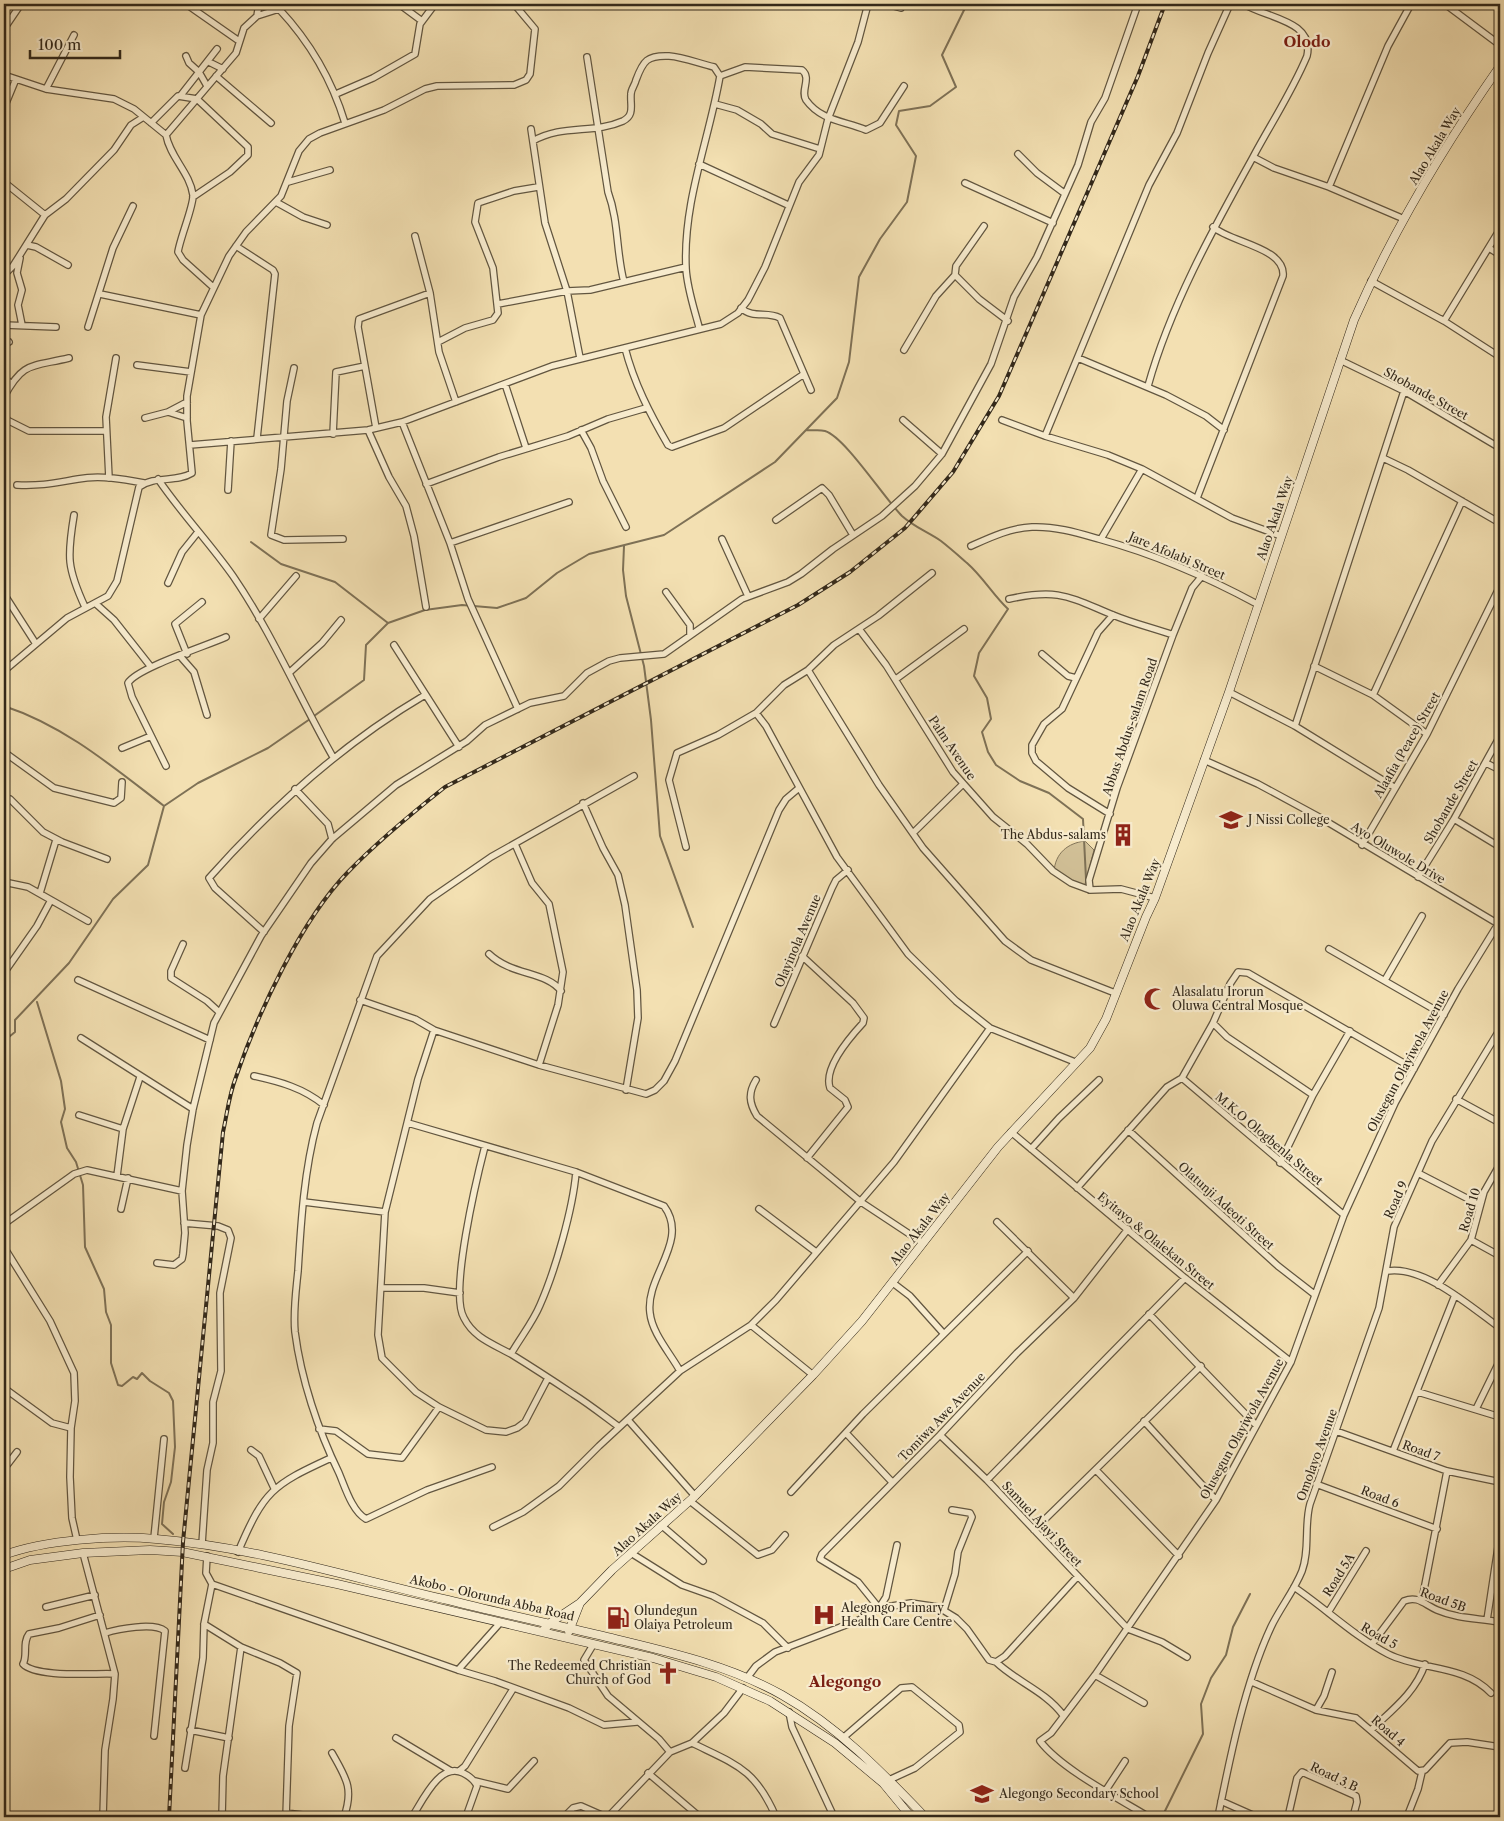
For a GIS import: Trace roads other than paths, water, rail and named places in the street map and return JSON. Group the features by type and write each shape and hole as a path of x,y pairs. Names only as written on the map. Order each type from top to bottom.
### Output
{"main road":[{"name":"Alao Akala Way","path":"542,1632 550,1623 580,1603 631,1553 692,1498 814,1375 893,1283 1011,1132 1090,1048 1106,1019 1155,898 1229,692 1348,334 1371,281 1404,219 1474,102 1500,66"},
{"name":"Akobo - Olorunda Abba Road","path":"4,1555 21,1549 77,1540 154,1538 202,1544 572,1628 673,1653 748,1678 782,1695 844,1737 925,1817"},
{"path":"190,1553 192,1543"},
{"name":"Akobo - Olorunda Abba Road","path":"4,1569 30,1560 83,1553 150,1550 190,1553 337,1584 653,1658 743,1688 789,1712 842,1749 882,1783 911,1817"},
{"name":"Alao Akala Way","path":"565,1637 572,1628 580,1603"}],"street":[{"path":"4,29 21,4"},
{"path":"186,4 239,41"},
{"path":"257,16 259,4"},
{"path":"399,4 422,21"},
{"path":"336,94 373,78 415,54 422,21 435,4"},
{"path":"190,445 368,430 402,422 580,358 721,324 730,319 741,308 765,267 788,205 799,182 814,162 820,149 828,119 858,42 868,4"},
{"path":"886,4 901,8"},
{"path":"157,1263 170,1265 182,1259 184,1223 182,1191 193,1109 218,1011 264,932 311,863 332,839 396,785 458,747 485,725 530,703 564,696 587,673 609,661 620,658 664,654 748,596 788,582 882,516 915,486 942,454 991,364 1008,321 1014,297 1053,223 1064,193 1078,165 1091,122 1105,98 1138,4"},
{"path":"1045,436 1149,185 1177,133 1208,53 1230,4"},
{"path":"1148,386 1159,352 1214,228 1280,111 1304,62 1308,49 1301,31 1294,25 1244,4"},
{"path":"1329,186 1388,46 1411,4"},
{"path":"1444,4 1500,45"},
{"path":"4,671 68,618 108,596 115,587 139,486 158,479 185,476 192,473 187,402 202,315 213,287 236,246 246,232 276,202 288,182 299,151 309,139 345,123 384,110 437,86 514,85 526,80 530,74 535,29 517,5"},
{"path":"166,135 236,53 244,28 257,16 280,6 308,46 336,94 345,123"},
{"path":"46,89 74,35"},
{"path":"151,123 181,95 209,62 217,49"},
{"path":"186,56 189,63 199,72 207,86"},
{"path":"588,57 597,128 608,192 615,209 617,245 624,282"},
{"path":"533,141 559,130 597,128 629,118 631,113 631,90 641,66 647,59 674,57 714,67 720,76 715,104 690,198 686,267 688,287 699,328"},
{"path":"209,62 223,68"},
{"path":"720,76 745,67 802,70 806,77 804,95 806,100 828,119 866,130 880,123 904,86"},
{"path":"4,75 46,89 114,99 134,109 142,118 166,135 193,197 178,252 213,287"},
{"path":"216,76 271,123"},
{"path":"4,108 16,79"},
{"path":"181,95 189,99 196,99 242,141 249,151 230,172 193,197"},
{"path":"715,104 737,110 761,124 772,134 820,149"},
{"path":"4,276 27,245 45,215 66,199 114,150 131,125 142,118"},
{"path":"532,129 538,187 545,223 567,291 580,358"},
{"path":"1018,154 1037,173 1064,193"},
{"path":"1253,157 1274,168 1329,186 1404,219"},
{"path":"699,164 788,205"},
{"path":"288,182 330,170"},
{"path":"4,182 45,215"},
{"path":"965,183 1053,223"},
{"path":"438,342 465,328 493,320 498,313 493,268 475,222 478,203 514,191 538,187"},
{"path":"276,202 290,208 303,218 327,225"},
{"path":"88,327 113,248 132,206"},
{"path":"904,350 936,296 955,274 956,266 984,226"},
{"path":"1197,498 1283,276 1284,269 1278,260 1264,251 1232,239 1214,228"},
{"path":"1444,321 1500,229"},
{"path":"415,236 430,293 438,342 456,402"},
{"path":"27,245 36,246 68,265"},
{"path":"236,246 273,270 275,274 257,438"},
{"path":"1489,248 1500,254"},
{"path":"19,256 17,272 22,290 18,305 22,326"},
{"path":"498,304 567,291 590,290 686,267"},
{"path":"955,274 979,299 1008,321"},
{"path":"1371,281 1422,305 1500,357"},
{"path":"376,428 358,327 360,318 430,293"},
{"path":"100,294 202,315"},
{"path":"741,308 750,314 774,315 780,318 811,390"},
{"path":"4,325 56,327"},
{"path":"625,348 630,369 646,408 668,445 677,446 724,428 804,374"},
{"path":"4,397 10,383 24,369 31,365 69,358"},
{"path":"109,478 110,453 106,431 116,358"},
{"path":"1078,358 1148,386 1206,416 1224,430"},
{"name":"Shobande Street","path":"1340,360 1404,392 1500,448"},
{"path":"137,365 191,372"},
{"path":"333,434 336,372 365,366"},
{"path":"294,368 287,401 285,436 271,535 284,540 343,539"},
{"path":"4,377 10,383"},
{"path":"505,384 526,448"},
{"path":"1296,726 1404,392"},
{"path":"145,418 168,412 187,402"},
{"path":"426,484 646,408"},
{"path":"4,411 5,423 29,431 106,431"},
{"path":"168,412 187,418"},
{"path":"903,420 942,454"},
{"path":"1002,420 1045,436 1108,455 1142,469 1232,518 1281,536"},
{"path":"402,422 450,543 468,600 518,709"},
{"path":"368,430 389,477 406,506 414,536 426,607"},
{"path":"581,430 591,448 603,481 626,527"},
{"path":"228,490 231,441"},
{"path":"1383,458 1408,470 1500,523"},
{"path":"1101,539 1142,469"},
{"path":"18,485 40,486 79,479 109,478 144,483"},
{"path":"158,479 232,576 290,672 305,705 333,757"},
{"path":"776,520 822,488 829,495 853,536"},
{"path":"1373,695 1462,501"},
{"path":"450,543 569,502"},
{"path":"74,515 68,557 74,583 85,607"},
{"name":"Jare Afolabi Street","path":"971,546 1000,533 1033,527 1061,529 1148,553 1202,576 1257,604"},
{"path":"168,583 182,552 198,532"},
{"path":"722,539 748,596"},
{"path":"686,847 669,780 677,753 718,735 756,713 784,685 808,670 834,645 859,629 932,573"},
{"path":"259,619 296,576"},
{"name":"Abbas Abdus-salam Road","path":"1090,890 1090,880 1110,814 1173,635 1192,588 1202,576"},
{"name":"Alaafia (Peace) Street","path":"1362,844 1427,734 1500,586"},
{"path":"666,592 690,625 690,635"},
{"path":"4,594 36,644"},
{"path":"1009,599 1030,594 1074,597 1113,615 1173,635"},
{"path":"187,654 175,624 202,602"},
{"path":"94,603 114,620 151,667"},
{"path":"1110,814 1068,788 1036,761 1032,753 1032,745 1044,724 1062,709 1098,632 1113,615"},
{"path":"290,672 322,643 341,620"},
{"name":"Palm Avenue","path":"859,629 896,679 963,784 993,818 1027,844 1053,871 1071,883 1090,890 1121,889 1155,898"},
{"path":"896,679 964,629"},
{"path":"166,766 132,697 128,683 135,675 151,667 226,637"},
{"path":"394,645 424,695 438,712 458,747"},
{"path":"1042,654 1068,676 1076,678"},
{"path":"180,656 194,672 207,715"},
{"path":"1314,666 1373,695 1427,734"},
{"path":"808,670 879,784 913,833 1005,941 1020,954 1115,993"},
{"path":"1229,692 1296,726 1394,787"},
{"path":"264,932 215,888 209,878 274,808 295,789 333,757 395,712 424,695"},
{"path":"756,713 766,726 829,843 908,954 956,1001 990,1028 1075,1062"},
{"path":"122,748 151,736"},
{"name":"Shobande Street","path":"1418,877 1454,819 1500,736"},
{"path":"4,752 54,788 94,800 114,803 121,798 122,782"},
{"name":"Ayo Oluwole Drive","path":"1204,760 1258,784 1319,817 1499,925"},
{"path":"1486,763 1500,770"},
{"path":"492,1468 427,1490 366,1519 353,1502 319,1429 298,1354 295,1330 299,1244 311,1146 360,1000 378,956 430,899 491,857 583,803 634,776"},
{"path":"913,833 963,784"},
{"path":"360,1000 415,1019 434,1030 539,1065 626,1090 646,1094 655,1090 664,1080 675,1061 780,810 786,799 799,788"},
{"path":"295,789 328,824 332,839"},
{"path":"4,804 6,799 10,799 43,832 56,840 107,859"},
{"path":"583,803 603,848 618,875 625,905 637,990 638,1018 626,1090"},
{"path":"1454,819 1500,847"},
{"path":"40,893 56,840"},
{"path":"515,844 532,883 549,904 560,949 563,972 561,991 539,1065"},
{"name":"Olayinola Avenue","path":"774,1024 832,888 836,880 848,870"},
{"path":"4,882 28,887 88,921"},
{"path":"4,972 37,926 51,900"},
{"path":"1385,980 1422,916"},
{"name":"Olusegun Olayiwola Avenue","path":"1148,1817 1054,1756 1040,1741 1051,1733 1095,1675 1216,1500 1291,1362 1344,1215 1391,1111 1444,1015 1499,925"},
{"path":"184,944 171,971 172,978 207,1001 218,1011"},
{"path":"1329,949 1444,1015"},
{"path":"489,954 504,966 515,971 553,982 561,991"},
{"path":"802,956 853,1003 864,1018 863,1023 837,1057 829,1079 830,1088 845,1100 848,1107 807,1158"},
{"path":"1077,1188 1166,1087 1182,1078 1213,1023 1234,975 1242,971 1414,1069"},
{"path":"78,980 210,1040"},
{"path":"1213,1023 1227,1037 1313,1096"},
{"path":"493,1527 523,1512 560,1486 619,1427 680,1371 728,1342 751,1325 776,1300 894,1162 990,1028"},
{"name":"Road 9","path":"1387,1270 1387,1257 1392,1235 1432,1141 1500,1028"},
{"path":"434,1030 418,1079 385,1212 378,1335 382,1358 416,1392 439,1407 486,1430 506,1432 525,1422 548,1378"},
{"path":"1280,1163 1313,1096 1350,1031"},
{"path":"81,1038 193,1109"},
{"path":"117,1176 123,1129 140,1076"},
{"path":"254,1076 295,1087 309,1093 324,1105"},
{"name":"M.K.O Ologbenla Street","path":"1182,1078 1280,1163 1344,1215"},
{"path":"756,1080 750,1095 753,1110 757,1116 861,1202 924,1243"},
{"path":"1031,1149 1059,1118 1100,1080"},
{"path":"1456,1099 1500,1124"},
{"path":"80,1115 123,1129"},
{"path":"408,1123 576,1172 664,1206 669,1213 672,1231 670,1245 656,1281 649,1312 653,1327 680,1371"},
{"name":"Olatunji Adeoti Street","path":"1128,1130 1278,1266 1314,1294"},
{"name":"Eyitayo & Olalekan Street","path":"1011,1132 1185,1278 1291,1362"},
{"path":"485,1146 470,1205 460,1292 462,1317 481,1338 511,1354 619,1427"},
{"name":"Road 10","path":"1438,1285 1471,1240 1480,1205 1500,1164"},
{"path":"4,1224 77,1172 86,1170 182,1191"},
{"path":"511,1354 540,1306 548,1284 573,1200 576,1172"},
{"path":"1418,1173 1480,1205"},
{"path":"122,1210 128,1178"},
{"path":"304,1202 385,1212"},
{"path":"759,1209 816,1252"},
{"path":"996,1222 1028,1251 1074,1298"},
{"path":"184,1223 218,1226 228,1230 231,1238 220,1293 221,1371 213,1402 212,1443 207,1470 202,1544"},
{"name":"Tomiwa Awe Avenue","path":"879,1608 858,1582 823,1561 820,1557 940,1435 1016,1353 1074,1298 1128,1229"},
{"path":"1471,1240 1500,1256"},
{"path":"4,1246 50,1322 74,1373 75,1401 71,1428 71,1510 77,1540"},
{"path":"792,1492 846,1433 1028,1251"},
{"path":"1387,1270 1398,1269 1409,1272 1438,1285 1500,1328"},
{"name":"Omolayo Avenue","path":"1218,1817 1252,1682 1271,1626 1302,1570 1306,1554 1306,1518 1316,1484 1379,1308 1387,1270"},
{"path":"987,1480 1185,1278"},
{"path":"893,1283 910,1296 944,1334"},
{"path":"382,1288 424,1288 460,1292"},
{"path":"1394,1451 1455,1295"},
{"path":"1149,1314 1256,1425"},
{"path":"751,1325 814,1375"},
{"path":"1476,1409 1500,1360"},
{"path":"1034,1530 1201,1366"},
{"path":"4,1388 52,1423 71,1428"},
{"path":"1418,1392 1500,1416"},
{"path":"319,1429 336,1431 368,1454 402,1458 439,1407"},
{"path":"628,1420 692,1498 758,1555 772,1550 785,1535"},
{"path":"1144,1421 1216,1500"},
{"name":"Road 7","path":"1336,1431 1446,1471 1500,1482"},
{"path":"846,1433 892,1482"},
{"name":"Samuel Ajayi Street","path":"940,1435 987,1480 1128,1629"},
{"path":"154,1538 164,1439"},
{"path":"251,1450 259,1456 274,1488"},
{"path":"4,1468 17,1452"},
{"path":"238,1552 256,1513 274,1488 294,1475 331,1458"},
{"path":"1096,1470 1179,1556"},
{"path":"1422,1600 1437,1529 1446,1471"},
{"name":"Road 6","path":"1316,1484 1437,1529"},
{"path":"944,1610 954,1581 958,1552 972,1517 970,1513 952,1510"},
{"path":"661,1525 704,1561"},
{"path":"1487,1620 1500,1534"},
{"path":"879,1608 886,1596 897,1544"},
{"name":"Road 5A","path":"1328,1611 1366,1551"},
{"path":"83,1553 115,1674 114,1699 106,1750 103,1817"},
{"path":"631,1553 682,1585 713,1596 763,1623 788,1648"},
{"path":"185,1768 203,1658 204,1624 212,1584 206,1573 207,1556"},
{"path":"996,1662 1005,1656 1078,1576"},
{"path":"212,1584 458,1670 495,1681 581,1713 604,1725 610,1726 637,1722"},
{"name":"Road 5","path":"1294,1587 1372,1644 1402,1660 1460,1673 1478,1680 1491,1693"},
{"path":"46,1607 95,1595"},
{"name":"Road 5B","path":"1372,1644 1404,1601 1409,1599 1422,1600 1435,1610 1466,1619 1500,1622"},
{"path":"748,1678 756,1666 767,1657 859,1620 879,1608 911,1603 929,1604 944,1610 967,1629 989,1660 996,1662 1014,1678 1049,1698 1063,1715"},
{"path":"100,1616 60,1628 29,1634 26,1639 25,1660 23,1664 26,1668 42,1672 115,1674"},
{"path":"458,1670 500,1623"},
{"path":"204,1624 241,1647 280,1663 297,1674 289,1726 286,1815 319,1817"},
{"path":"105,1633 136,1628 159,1628 165,1631 154,1736"},
{"path":"1128,1629 1162,1642 1187,1657"},
{"path":"593,1645 584,1660 608,1696 658,1738 670,1752"},
{"path":"222,1817 223,1776 241,1647"},
{"path":"1371,1730 1414,1688 1420,1679 1425,1664"},
{"path":"1316,1710 1324,1696 1332,1672"},
{"path":"1095,1675 1144,1703"},
{"name":"Road 4","path":"1252,1682 1316,1710 1351,1715 1413,1767 1422,1772"},
{"path":"844,1737 901,1688 908,1687 912,1687 959,1725 960,1732 915,1768 889,1780"},
{"path":"564,1817 573,1808 581,1806 607,1817 670,1752 692,1743 724,1713 743,1688"},
{"path":"459,1771 465,1766 513,1689"},
{"path":"789,1712 792,1727 834,1817"},
{"path":"190,1730 229,1738"},
{"path":"396,1738 451,1771"},
{"path":"1407,1817 1418,1790 1422,1772 1450,1743 1467,1742 1500,1746"},
{"path":"692,1743 750,1775 768,1800 776,1817"},
{"path":"332,1753 349,1784 348,1804 344,1817"},
{"path":"1106,1790 1125,1760"},
{"path":"412,1817 444,1773 459,1771 475,1781 508,1789 534,1761"},
{"name":"Road 3 B","path":"1288,1817 1297,1778 1302,1772 1356,1796 1357,1802 1353,1817"},
{"path":"648,1773 700,1817"},
{"path":"468,1817 467,1814 476,1792 475,1781"},
{"path":"1221,1801 1257,1817"}],"waterway":[{"path":"314,716 364,680 366,645 388,623 425,610 462,605 497,608 526,598 557,573 589,554 664,535 775,462 837,398 849,362 859,277 880,239 907,202 916,156 896,125 899,111 930,106 956,87 942,55 967,4"},
{"path":"806,430 825,431 843,444 902,516 941,541 967,563 1008,609 979,653 974,676 987,698 991,719 982,732 988,752 996,765 1020,781 1049,793 1083,819 1086,879"},
{"path":"251,542 281,564 335,582 388,623"},
{"path":"624,546 623,570 626,596 644,666 651,720 660,836 693,927"},
{"path":"4,706 26,714 68,736 107,762 164,806"},
{"path":"4,1041 15,1032 15,1020 69,963 113,899 148,865 164,806 198,783 268,748 310,719"},
{"path":"37,1002 61,1081 65,1109 61,1122 67,1148 76,1162 83,1185 85,1247 104,1289 106,1312 111,1325 111,1363 118,1385 122,1386 133,1377 137,1379 142,1373 150,1381 169,1393 173,1401 175,1447 171,1482 164,1502 162,1524 173,1534"},
{"path":"1162,1817 1203,1734 1201,1704 1211,1678 1226,1655 1233,1627 1250,1594"}],"railway":[{"path":"169,1817 183,1542 223,1132 230,1098 245,1052 283,968 314,915 348,872 371,849 445,787 798,605 850,572 905,528 953,472 999,396 1138,76 1165,4"}],"place":[{"name":"J Nissi College","path":"1231,820"},
{"name":"The Abdus-salams","path":"1123,835"},
{"name":"Alasalatu Irorun Oluwa Central Mosque","path":"1155,999"},
{"name":"Alegongo Primary Health Care Centre","path":"824,1615"},
{"name":"Olundegun Olaiya Petroleum","path":"618,1618"},
{"name":"The Redeemed Christian Church of God","path":"668,1673"},
{"name":"Alegongo Secondary School","path":"982,1794"}],"district":[{"name":"Olodo","path":"1307,42"},
{"name":"Alegongo","path":"845,1682"}]}
